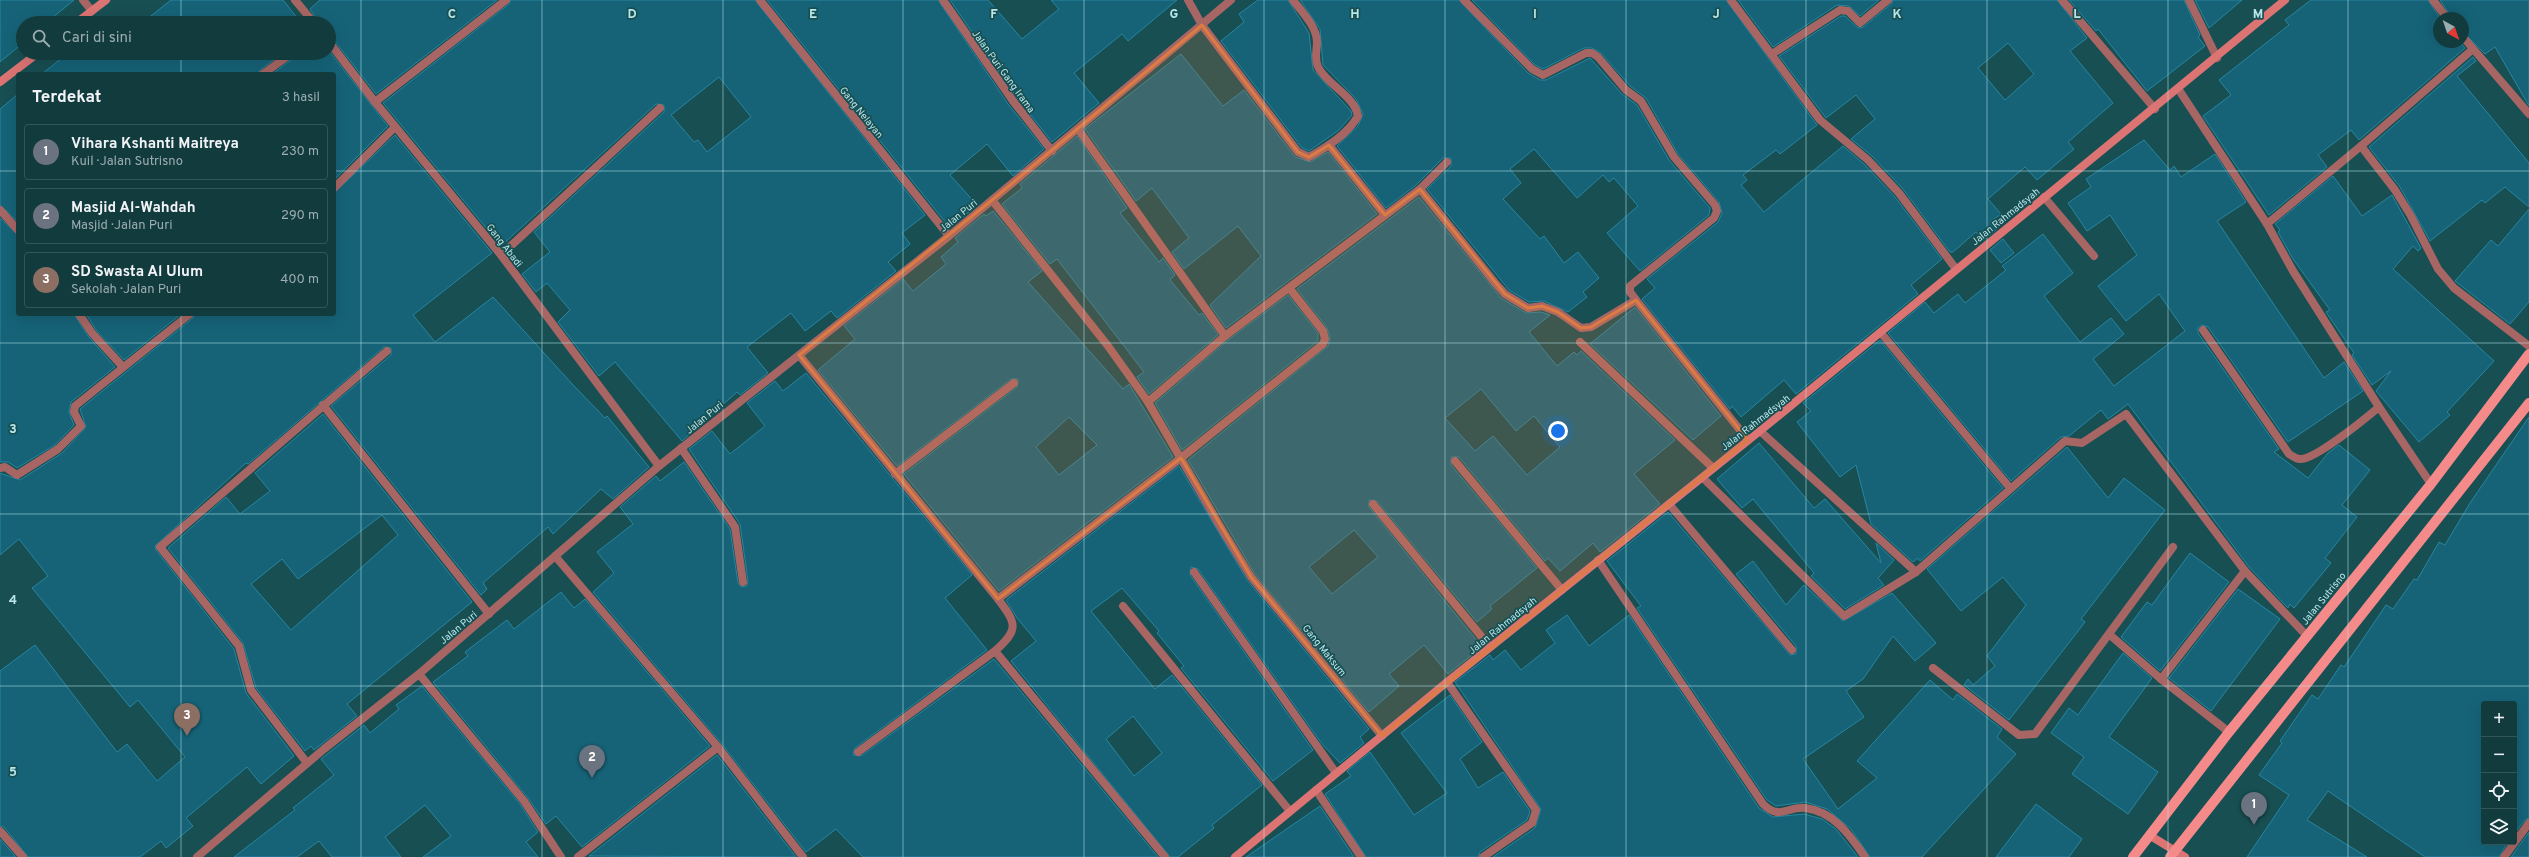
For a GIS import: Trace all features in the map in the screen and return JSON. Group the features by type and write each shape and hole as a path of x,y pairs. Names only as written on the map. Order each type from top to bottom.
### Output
{"main road":[{"name":"Jalan Sutrisno","path":"2133,857 2229,732 2431,484 2529,354"},
{"path":"2172,854 2529,403"}],"street":[{"path":"83,0 92,11"},
{"path":"85,16 106,0"},
{"path":"295,0 308,16"},
{"path":"375,102 506,0"},
{"name":"Gang Nelayan","path":"760,0 949,236"},
{"name":"Jalan Puri Gang Irama","path":"943,0 1013,101 1052,151"},
{"path":"1188,0 1202,25 1298,152 1309,157 1329,145 1354,123 1358,116 1357,111 1318,66 1315,54 1318,41 1312,26 1293,0"},
{"name":"Jalan Puri","path":"197,857 307,763 419,674 659,466 949,236 1231,0"},
{"path":"1464,0 1532,69 1543,75 1586,53 1592,53 1626,90 1647,109 1674,157 1715,205 1717,211 1714,218 1630,286 1630,292 1748,440"},
{"path":"1731,0 1820,120 1868,160 1899,193 1956,269"},
{"path":"1772,54 1840,10 1848,11 1860,23 1888,0"},
{"path":"2062,0 2155,109"},
{"path":"2189,0 2217,58"},
{"name":"Jalan Rahmadsyah","path":"1235,857 1289,810 1316,790 1490,647 1748,440 1760,432 2044,197 2179,90 2285,0"},
{"path":"2433,0 2443,12"},
{"path":"2469,44 2529,114"},
{"path":"2267,224 2361,146 2473,49"},
{"name":"Gang Abadi","path":"336,51 395,127 501,255 659,466"},
{"path":"0,82 29,60"},
{"path":"265,72 282,60"},
{"path":"2179,90 2267,224 2292,271 2379,407 2431,484"},
{"path":"501,255 660,108"},
{"path":"336,186 395,127"},
{"path":"1078,129 1225,336"},
{"path":"1329,145 1385,215"},
{"path":"2361,146 2395,190 2411,216 2438,269 2454,288 2529,346"},
{"path":"1148,402 1225,336 1290,289 1420,189 1447,162"},
{"path":"1420,189 1505,294 1528,308 1542,306 1558,312 1581,328 1591,327 1636,300"},
{"path":"2044,197 2094,256"},
{"name":"Gang Maksum","path":"992,200 1108,346 1148,402 1252,577 1382,736"},
{"path":"0,210 16,228"},
{"path":"998,598 1181,458 1323,344 1325,339 1323,331 1290,289"},
{"path":"80,316 92,333 123,367"},
{"path":"0,468 6,467 19,474 58,449 81,426 74,412 75,406 187,316"},
{"path":"2203,330 2289,454 2295,458 2302,460 2313,454 2342,435 2379,407"},
{"path":"1881,333 2010,488"},
{"path":"1580,342 1713,468"},
{"path":"307,763 252,690 239,646 160,547 386,351"},
{"path":"798,355 894,474 998,598 1010,616 1014,627 1010,638 995,651 858,752"},
{"path":"894,474 1014,383"},
{"path":"323,405 489,614"},
{"path":"1702,478 1844,616 1916,572 2065,441 2082,443 2126,414 2245,571 2307,636"},
{"path":"1760,432 1916,572"},
{"path":"681,448 735,527 744,582"},
{"path":"1456,461 1562,590"},
{"path":"1373,504 1490,647"},
{"path":"1670,504 1792,650"},
{"path":"1933,668 2019,735 2026,736 2035,734 2110,635 2173,547"},
{"path":"555,556 718,747 803,857"},
{"path":"1598,560 1763,804 1769,810 1782,813 1803,808 1831,817 1853,839 1865,857"},
{"path":"2161,679 2245,571"},
{"path":"1194,572 1336,773"},
{"path":"1123,606 1289,810"},
{"path":"2110,635 2161,679 2229,732"},
{"path":"995,651 1166,857"},
{"path":"419,674 524,801 560,857"},
{"path":"1447,682 1536,810 1532,823 1483,857"},
{"path":"578,857 718,747"},
{"path":"1316,790 1361,857"},
{"path":"2504,857 2529,823"},
{"path":"0,831 23,857"},
{"path":"2150,835 2172,854 2185,857"}],"highlighted area":[{"path":"1202,25 1298,152 1309,157 1329,145 1385,215 1420,189 1505,294 1528,308 1542,306 1558,312 1581,328 1591,327 1636,300 1748,440 1382,736 1251,577 1181,458 998,599 799,355 992,200"}],"building":[{"path":"0,0 74,0 55,16 16,16 16,49 0,62"},
{"path":"171,0 283,0 296,16 151,16"},
{"path":"320,0 497,0 376,94 336,43 336,16 314,16 310,9"},
{"path":"511,0 755,0 925,215 902,233 910,244 888,262 896,271 837,318 831,311 805,331 791,313 747,347 768,373 740,395 737,392 682,441 615,362 599,376 558,322 570,310 547,283 536,292 522,274 550,252 534,232 664,112 664,105 656,104 501,246 383,103 509,4","holes":["719,77 751,117 707,152 698,140 694,142 671,115"]},
{"path":"767,0 938,0 1008,104 1044,149 1013,176 987,144 950,175 977,205 950,228"},
{"path":"950,0 988,0 1022,39 1059,9 1051,0 1177,0 1128,41 1122,34 1074,73 1099,103 1052,142 1017,98"},
{"path":"1258,0 1288,0 1309,33 1313,70 1351,111 1352,115 1339,130 1309,151 1302,148 1221,41 1244,22 1239,14"},
{"path":"1300,0 1459,0 1528,73 1540,80 1546,80 1590,58 1622,94 1637,105 1669,160 1710,208 1709,215 1640,271 1607,233 1638,206 1614,178 1609,182 1603,175 1577,198 1534,149 1510,169 1521,183 1503,199 1540,239 1544,236 1564,263 1578,252 1599,278 1583,292 1587,297 1568,312 1544,301 1529,302 1509,290 1427,189 1451,166 1451,158 1443,158 1416,185 1386,208 1337,146 1358,126 1363,114 1356,99 1323,65 1320,29"},
{"path":"1472,0 1726,0 1817,125 1780,154 1776,150 1743,175 1747,180 1741,185 1764,212 1843,146 1864,164 1895,197 1942,259 1911,285 1918,294 1796,394 1784,380 1741,417 1732,406 1730,409 1642,299 1655,288 1647,279 1718,222 1722,213 1719,202 1678,154 1646,98 1630,86 1601,53 1592,48 1584,48 1543,69 1535,65"},
{"path":"1738,0 1879,0 1860,16 1849,6 1837,5 1773,47"},
{"path":"1893,0 2057,0 2087,38 2070,51 2113,103 2068,142 2074,149 2037,180 2025,167 1988,199 2001,214 1990,222 1996,230 1983,241 1976,232 1953,252 1950,252 1903,189 1872,156 1851,139 1875,119 1856,95 1826,118 1779,56 1841,16 1845,16 1858,28 1863,27 1891,4","holes":["2008,43 2034,74 2005,100 1978,68"]},
{"path":"2069,0 2184,0 2200,35 2198,37 2205,46 2147,91 2098,29 2096,31"},
{"path":"2195,0 2242,0 2209,28"},
{"path":"2311,0 2428,0 2436,12 2433,12 2433,48 2465,48 2359,140 2351,130 2318,155 2327,167 2269,215 2203,116 2231,95 2219,80 2289,25 2285,20"},
{"path":"2440,0 2529,0 2529,106 2495,47 2485,54 2469,38 2469,12 2448,12"},
{"path":"1181,54 1223,106 1244,90 1295,157 1310,162 1328,152 1377,214 1226,328 1210,305 1261,256 1238,226 1184,269 1172,252 1189,238 1152,188 1136,201 1085,129"},
{"path":"2473,57 2476,61 2457,76 2529,163 2529,207 2505,187 2485,203 2482,200 2430,241 2400,187 2369,147"},
{"path":"59,60 274,60 259,72 44,72"},
{"path":"291,60 336,60 388,126 336,178 336,72 275,72"},
{"path":"16,96 16,220 0,205 0,109"},
{"path":"395,135 492,253 413,315 435,342 493,297 574,386 605,418 607,416 649,467 613,499 601,489 553,534 548,527 483,583 487,589 481,595 331,406 391,355 391,348 384,347 248,464 246,463 155,546 156,550 234,649 246,693 294,756 261,784 247,767 186,818 193,826 166,848 161,841 140,857 28,857 4,827 0,826 0,671 35,645 117,752 127,744 157,781 185,757 138,700 130,707 32,588 48,576 19,539 0,555 0,473 20,480 62,453 86,427 80,409 194,316 336,316 336,191"},
{"path":"1077,136 1127,208 1120,213 1159,262 1163,258 1175,275 1170,280 1199,315 1202,313 1218,335 1149,394 1137,377 1144,372 1057,259 1050,264 1002,204 1022,188 1020,184"},
{"path":"2144,140 2170,170 2174,166 2181,177 2215,154 2246,202 2217,221 2324,378 2344,362 2363,391 2288,442 2208,327 2202,325 2198,328 2198,333 2279,449 2274,452 2308,478 2328,453 2339,445 2370,470 2342,505 2357,517 2325,558 2331,563 2294,608 2290,604 2288,608 2249,567 2128,404 2108,419 2101,410 2069,436 2061,437 2011,481 1888,333 1925,302 1934,313 1958,294 1965,303 2006,270 2002,266 2043,234 2073,273 2044,296 2080,342 2111,318 2124,334 2093,359 2114,386 2185,331 2159,294 2126,321 2098,286 2137,255 2110,215 2087,231 2068,203 2091,187 2086,179"},
{"path":"2333,176 2362,216 2392,195 2421,248 2418,251 2413,246 2393,269 2494,361 2447,412 2450,415 2419,442 2376,391 2391,371 2372,385 2352,355 2354,353 2326,312 2330,310 2293,259 2278,232 2280,230 2275,224"},
{"path":"1419,197 1501,298 1526,313 1541,312 1550,315 1529,332 1557,366 1574,352 1577,355 1581,351 1675,440 1634,474 1660,504 1600,552 1593,543 1560,571 1548,558 1545,561 1459,457 1451,457 1451,465 1537,568 1490,606 1492,609 1477,622 1377,501 1369,500 1369,507 1482,647 1448,674 1424,645 1389,674 1399,686 1369,712 1255,574 1188,460 1328,346 1330,338 1327,328 1297,289","holes":["1481,389 1516,431 1534,416 1560,447 1527,475 1493,436 1475,451 1445,418","1354,530 1378,557 1332,594 1309,567"]},
{"path":"2529,209 2529,302 2510,324 2455,281 2491,240 2498,246"},
{"path":"993,211 1042,271 1028,282 1123,389 1129,384 1173,457 999,591 904,474 1017,387 1018,379 1011,379 897,466 818,370 855,339 844,326 903,279 913,291 946,264 941,257 958,242 955,238 984,214 986,216","holes":["1069,417 1097,445 1059,475 1036,447"]},
{"path":"0,218 16,233 16,316 75,316 88,336 115,367 71,402 69,412 74,425 55,445 17,468 8,462 0,462"},
{"path":"2003,239 2014,253 2001,263 1990,250"},
{"path":"1288,295 1318,333 1318,341 1182,450 1155,403 1228,340"},
{"path":"1635,307 1721,416 1693,440 1590,344"},
{"path":"87,316 179,316 124,360 96,330"},
{"path":"1880,340 2003,488 1920,561 1918,558 1913,562 1871,524 1856,465 1840,477 1797,422 1811,411 1803,403"},
{"path":"806,373 972,575 945,598 987,650 855,748 853,755 861,756 994,659 1158,857 863,857 836,829 806,852 722,744 593,592 614,573 597,552 633,524 620,507 656,476 660,481 684,462 730,529 738,583 741,587 747,586 748,581 740,524 689,449 712,431 730,454 765,426 747,403 775,381 783,391"},
{"path":"323,414 472,602 347,704 357,716 314,750 311,746 305,751 256,688 243,643 168,548 226,497 240,514 270,491 255,473","holes":["382,515 398,535 291,630 251,584 282,559 298,579"]},
{"path":"2529,417 2529,818 2525,820 2517,830 2517,701 2481,701 2481,845 2506,845 2499,857 2425,857 2328,791 2307,820 2367,857 2247,857 2289,795 2259,775 2282,743 2280,741 2312,695 2318,699 2341,665 2344,667 2386,605 2393,609 2414,579 2417,580 2439,542 2445,545 2470,503"},
{"path":"1759,443 1814,508 1825,499 1881,563 1876,543 1894,560 1878,578 1884,585 1845,609 1811,576 1814,573 1753,499 1742,508 1717,479"},
{"path":"2067,447 2108,498 2124,478 2165,510 2081,619 2085,622 2009,720 1964,685 1968,679 1973,685 1995,666 1987,656 2026,605 2003,577 1961,611 1927,569"},
{"path":"1179,466 1247,580 1369,729 1360,737 1364,743 1340,763 1322,744 1198,569 1191,567 1190,575 1313,750 1273,781 1181,668 1184,666 1157,633 1159,631 1122,588 1091,611 1155,689 1172,675 1262,785 1212,825 1214,828 1178,857 1170,857 1011,661 1036,641 1017,618 1006,600","holes":["1133,716 1162,753 1134,776 1106,739"]},
{"path":"1668,512 1790,655 1796,654 1796,646 1736,574 1753,561 1786,605 1804,585 1843,621 1892,593 1936,643 1915,661 1893,636 1863,679 1846,691 1864,717 1803,759 1838,809 1877,778 1857,761 1930,680 1953,700 1957,694 2002,729 1997,737 2016,754 1922,857 1870,857 1851,829 1827,809 1805,802 1776,806 1767,800 1637,608 1641,606 1607,561"},
{"path":"2190,553 2229,582 2160,671 2121,637 2147,602 2152,605"},
{"path":"2238,589 2280,619 2211,711 2169,678"},
{"path":"561,592 574,608 585,599 710,746 582,847 556,816 546,824 528,798 433,682 468,656 465,652 507,620 514,629"},
{"path":"1567,615 1589,646 1629,615 1759,808 1773,817 1804,814 1822,819 1836,829 1858,857 1493,857 1535,828 1541,809 1455,682 1490,655 1493,660 1505,650 1521,670 1555,643 1546,630"},
{"path":"2123,653 2152,678 2109,737 2158,772 2128,814 2072,774 2084,757 2051,733 2069,708 2078,715"},
{"path":"422,686 520,804 538,832 526,842 538,857 423,857 451,836 425,805 385,837 401,857 332,857 319,841 297,857 234,857 295,810 293,808 334,775 321,759 364,725 370,733 399,709 396,705"},
{"path":"1450,695 1482,742 1460,759 1478,788 1503,772 1530,811 1527,820 1480,852 1478,857 1366,857 1325,794 1351,776 1347,771 1370,752 1414,815 1447,793 1401,733"},
{"path":"717,755 796,857 589,856"},
{"path":"2036,804 2082,839 2069,857 1996,857"},
{"path":"1320,806 1354,857 1246,857"},
{"path":"2529,832 2529,857 2511,857"},
{"path":"0,839 16,857 0,857"}],"place":[{"name":"SD Swasta Al Ulum","path":"187,736"},
{"name":"Masjid Al-Wahdah","path":"592,778"},
{"name":"Vihara Kshanti Maitreya","path":"2254,825"}]}
